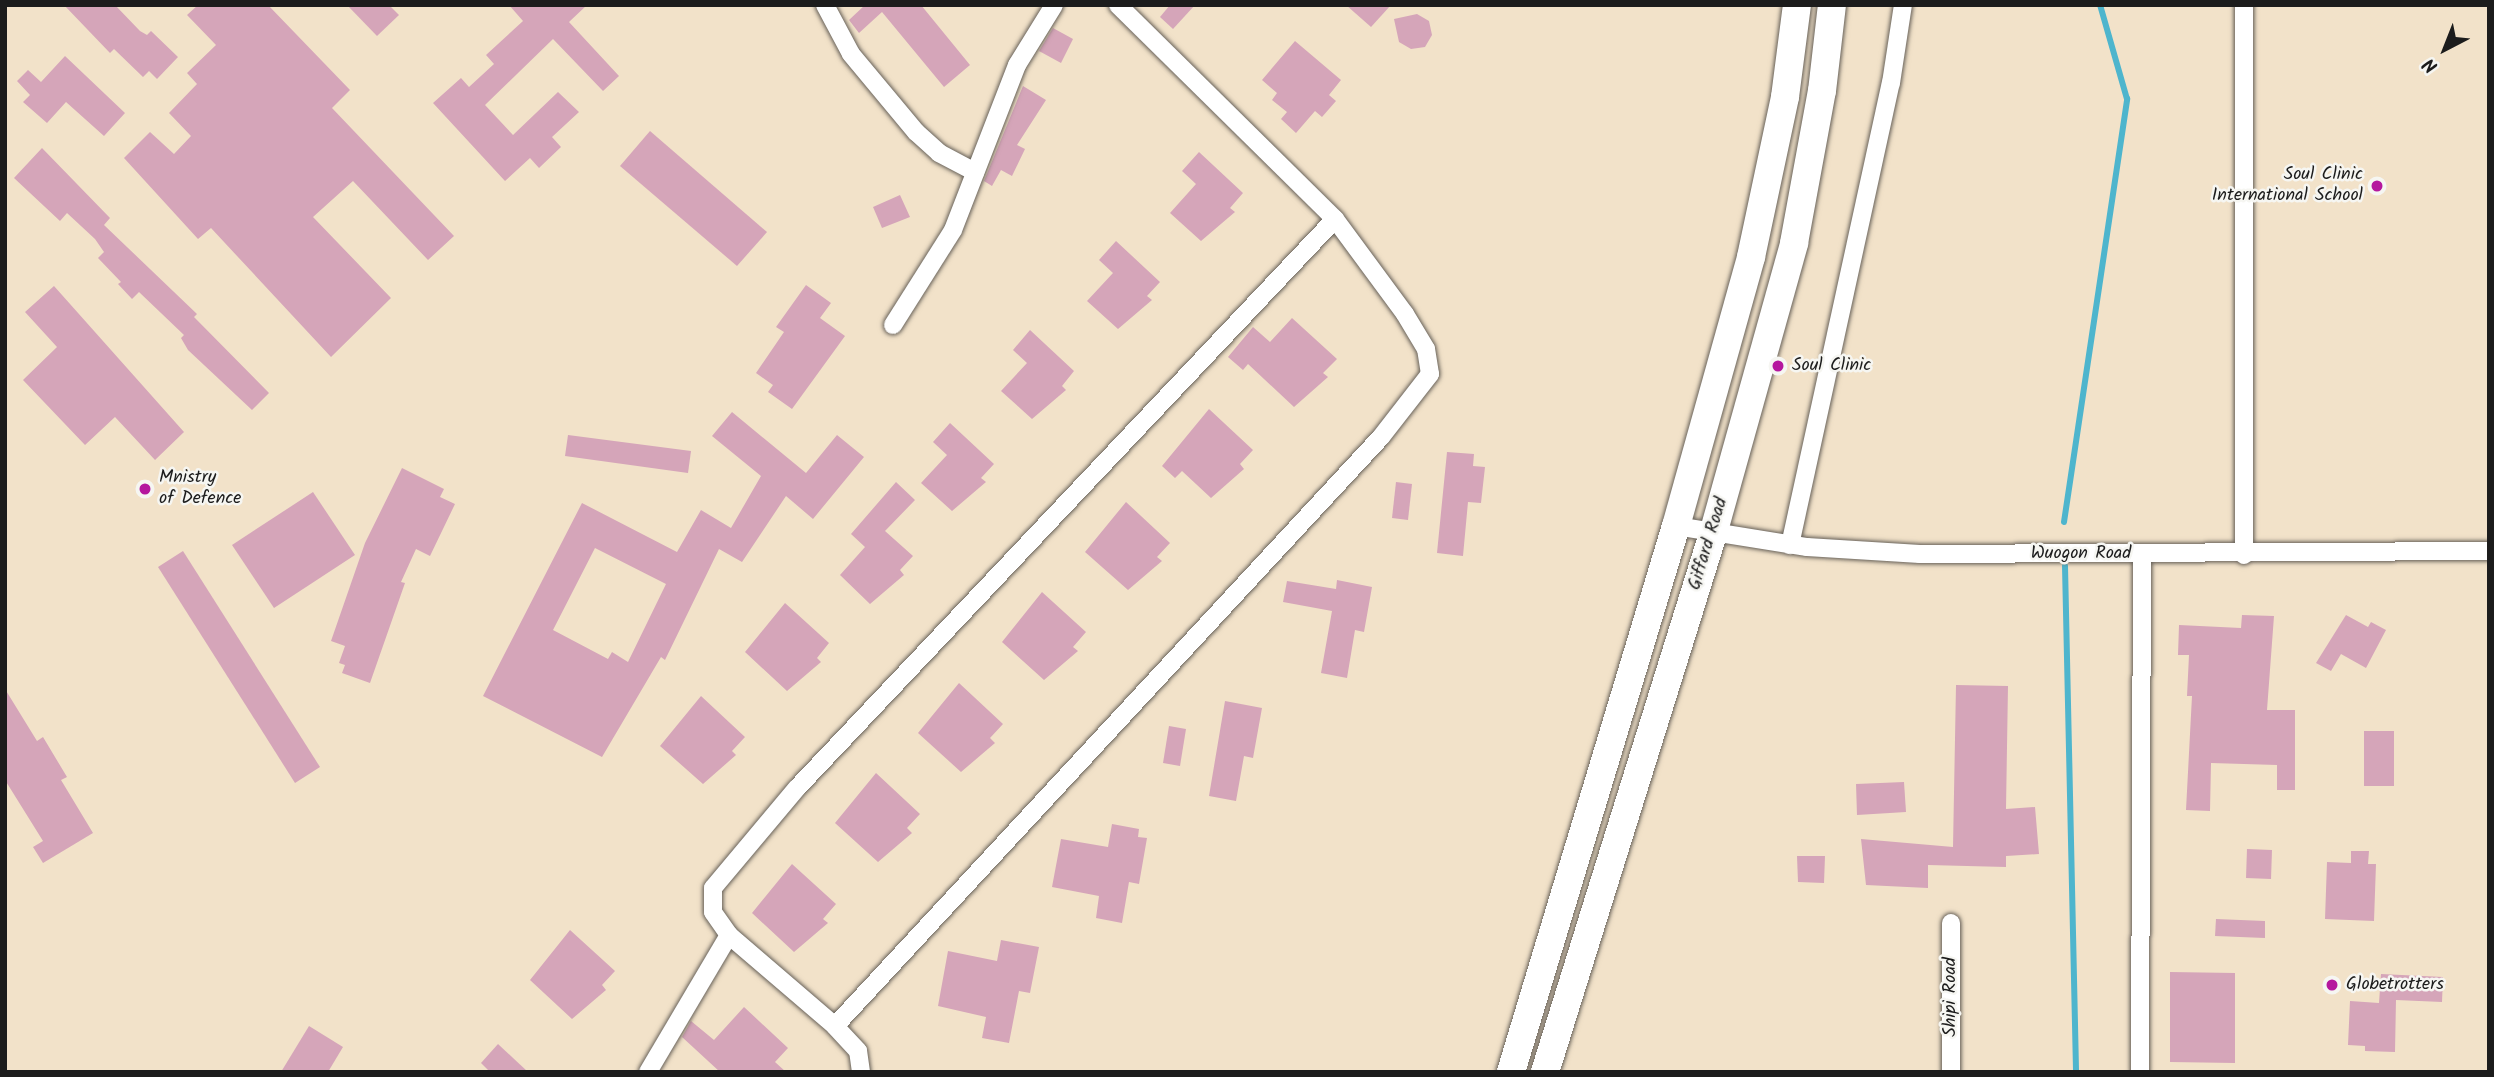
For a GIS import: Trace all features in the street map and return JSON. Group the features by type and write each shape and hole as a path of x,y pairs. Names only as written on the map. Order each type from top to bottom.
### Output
{"main road":[{"name":"Giffard Road","path":"1511,1072 1676,526 1751,257 1786,97 1797,5"},
{"name":"Giffard Road","path":"1545,1072 1713,534 1794,243 1822,92 1832,5"}],"street":[{"path":"825,5 851,54 916,132 940,153 975,172"},
{"path":"893,325 953,230 1017,65 1054,5"},
{"path":"835,1026 1388,429 1430,374 1426,349 1405,314 1335,219 1118,5"},
{"path":"1790,545 1891,83 1903,5"},
{"path":"2244,5 2244,555"},
{"path":"861,1072 858,1051 835,1026 729,935 713,912 713,888 797,788 1335,219"},
{"name":"Wuogon Road","path":"1676,526 1790,545 1920,554 2244,555 2489,551"},
{"path":"2140,1072 2142,554"},
{"name":"Shipi Road","path":"1951,923 1951,1072"},
{"path":"648,1072 729,935"}],"building":[{"path":"64,5 115,5 140,31 147,35 151,31 178,57 157,79 149,71 143,77 114,49 110,53"},
{"path":"198,5 268,5 350,90 332,108 454,236 428,260 353,181 313,217 391,298 331,357 211,228 198,239 124,158 150,132 174,154 191,136 169,113 197,84 187,73 216,45 187,15"},
{"path":"347,5 389,5 399,15 377,36"},
{"path":"509,5 587,5 569,22 619,76 603,91 553,39 485,105 513,135 558,92 579,112 552,137 561,147 539,168 530,158 505,181 433,103 461,78 469,87 494,64 486,55 523,21"},
{"path":"865,5 921,5 970,65 944,87 882,12 859,33 849,20"},
{"path":"1170,5 1195,5 1173,29 1160,17"},
{"path":"1346,5 1391,5 1371,27"},
{"path":"1417,14 1429,21 1432,35 1425,47 1411,49 1399,42 1394,19"},
{"path":"1053,28 1073,39 1061,63 1039,51"},
{"path":"1295,41 1341,80 1329,95 1336,101 1322,117 1315,111 1296,133 1281,119 1287,112 1272,100 1277,93 1262,80"},
{"path":"65,56 125,113 104,136 66,102 47,123 23,102 30,95 17,81 28,70 41,82"},
{"path":"1023,86 1046,100 1017,145 1025,149 1012,176 1001,170 992,186 984,181"},
{"path":"650,131 767,232 737,266 620,166"},
{"path":"42,148 110,218 104,225 197,314 194,317 269,393 252,410 188,350 181,338 184,335 139,292 132,299 118,284 121,282 98,258 104,252 95,239 67,213 60,221 14,178"},
{"path":"1199,152 1243,193 1230,208 1235,212 1201,241 1170,213 1196,184 1182,171"},
{"path":"900,195 910,217 882,228 873,207"},
{"path":"1116,241 1160,282 1147,296 1152,300 1118,329 1087,301 1113,273 1099,260"},
{"path":"806,285 831,303 820,318 845,336 792,409 768,392 773,385 756,373 784,332 776,327"},
{"path":"54,286 184,432 155,460 115,417 85,445 23,380 57,347 25,312"},
{"path":"1292,318 1337,359 1323,373 1328,377 1294,407 1248,364 1243,370 1228,357 1253,327 1270,342"},
{"path":"1030,330 1074,371 1062,386 1066,390 1032,419 1001,391 1027,363 1013,350"},
{"path":"1209,409 1253,450 1240,464 1244,469 1211,498 1182,471 1175,478 1162,466"},
{"path":"732,412 806,473 837,435 864,457 813,519 786,496 742,562 719,549 665,660 661,657 602,757 483,696 582,503 677,552 701,510 731,528 761,476 712,436","holes":["595,548 666,584 628,662 612,652 608,659 553,630"]},
{"path":"950,423 994,464 981,478 986,482 952,511 921,483 947,455 933,442"},
{"path":"568,435 691,451 688,473 565,456"},
{"path":"1447,452 1474,454 1473,466 1485,467 1481,503 1468,502 1463,556 1437,553"},
{"path":"402,468 444,489 440,497 455,504 430,556 416,549 401,582 405,583 370,683 342,673 345,665 339,663 345,646 331,641 365,543"},
{"path":"896,482 915,500 885,531 913,556 900,570 904,575 870,604 840,575 865,547 851,534"},
{"path":"1396,482 1412,484 1408,520 1392,518"},
{"path":"313,492 355,555 274,608 232,545"},
{"path":"1126,502 1170,543 1157,557 1162,561 1128,590 1085,552"},
{"path":"183,551 320,767 295,783 158,567"},
{"path":"1337,580 1372,587 1364,632 1355,630 1347,678 1321,673 1332,611 1283,602 1287,581 1336,589"},
{"path":"1042,592 1086,632 1073,647 1078,651 1044,680 1002,642"},
{"path":"785,603 829,643 817,658 821,662 787,691 745,652"},
{"path":"2242,615 2274,616 2267,710 2295,710 2295,790 2277,790 2277,765 2211,763 2210,811 2186,810 2192,696 2187,696 2189,655 2178,655 2179,625 2241,628"},
{"path":"2346,615 2368,627 2371,622 2386,630 2366,668 2341,654 2331,671 2316,663"},
{"path":"959,683 1003,724 990,738 995,743 961,772 918,733"},
{"path":"1956,685 2008,686 2006,809 2035,807 2039,854 2006,856 2006,867 1928,865 1928,888 1866,885 1861,839 1953,847"},
{"path":"5,689 37,741 43,737 67,777 61,780 93,833 43,863 33,847 43,841 5,780"},
{"path":"701,696 745,737 732,751 736,755 703,784 660,746"},
{"path":"1225,701 1262,708 1253,758 1244,756 1236,801 1209,796"},
{"path":"1169,726 1186,729 1180,766 1163,763"},
{"path":"2364,731 2394,731 2394,786 2364,786"},
{"path":"876,773 920,814 907,828 912,833 878,862 835,823"},
{"path":"1904,782 1906,812 1857,815 1856,784"},
{"path":"1112,824 1139,829 1138,837 1147,838 1139,884 1129,882 1122,923 1096,918 1099,896 1052,887 1061,839 1108,847"},
{"path":"2247,849 2272,850 2271,879 2246,878"},
{"path":"2351,851 2369,851 2368,864 2376,864 2374,921 2325,919 2327,862 2351,863"},
{"path":"1797,856 1825,856 1824,883 1798,882"},
{"path":"792,864 836,904 823,919 828,923 794,952 752,913"},
{"path":"2216,919 2265,921 2265,938 2215,936"},
{"path":"570,930 615,971 602,985 606,990 572,1019 530,980"},
{"path":"1001,940 1039,947 1030,993 1019,991 1009,1043 982,1038 986,1017 938,1006 948,951 997,961"},
{"path":"2170,972 2235,973 2235,1063 2170,1062"},
{"path":"2381,974 2443,977 2442,1002 2396,1000 2395,1052 2365,1051 2365,1046 2348,1045 2350,1001 2379,1003"},
{"path":"744,1007 788,1048 775,1062 786,1072 720,1072 682,1037 691,1021 714,1040"},
{"path":"309,1026 343,1047 328,1072 281,1072"},
{"path":"498,1044 528,1072 490,1072 481,1063"}],"waterway":[{"path":"2064,522 2127,99 2100,5"},
{"path":"2065,566 2076,1072"}],"place":[{"name":"Soul Clinic International School","path":"2377,186"},
{"name":"Soul Clinic","path":"1778,366"},
{"name":"Mnistry of Defence","path":"145,489"},
{"name":"Globetrotters","path":"2332,985"}]}
